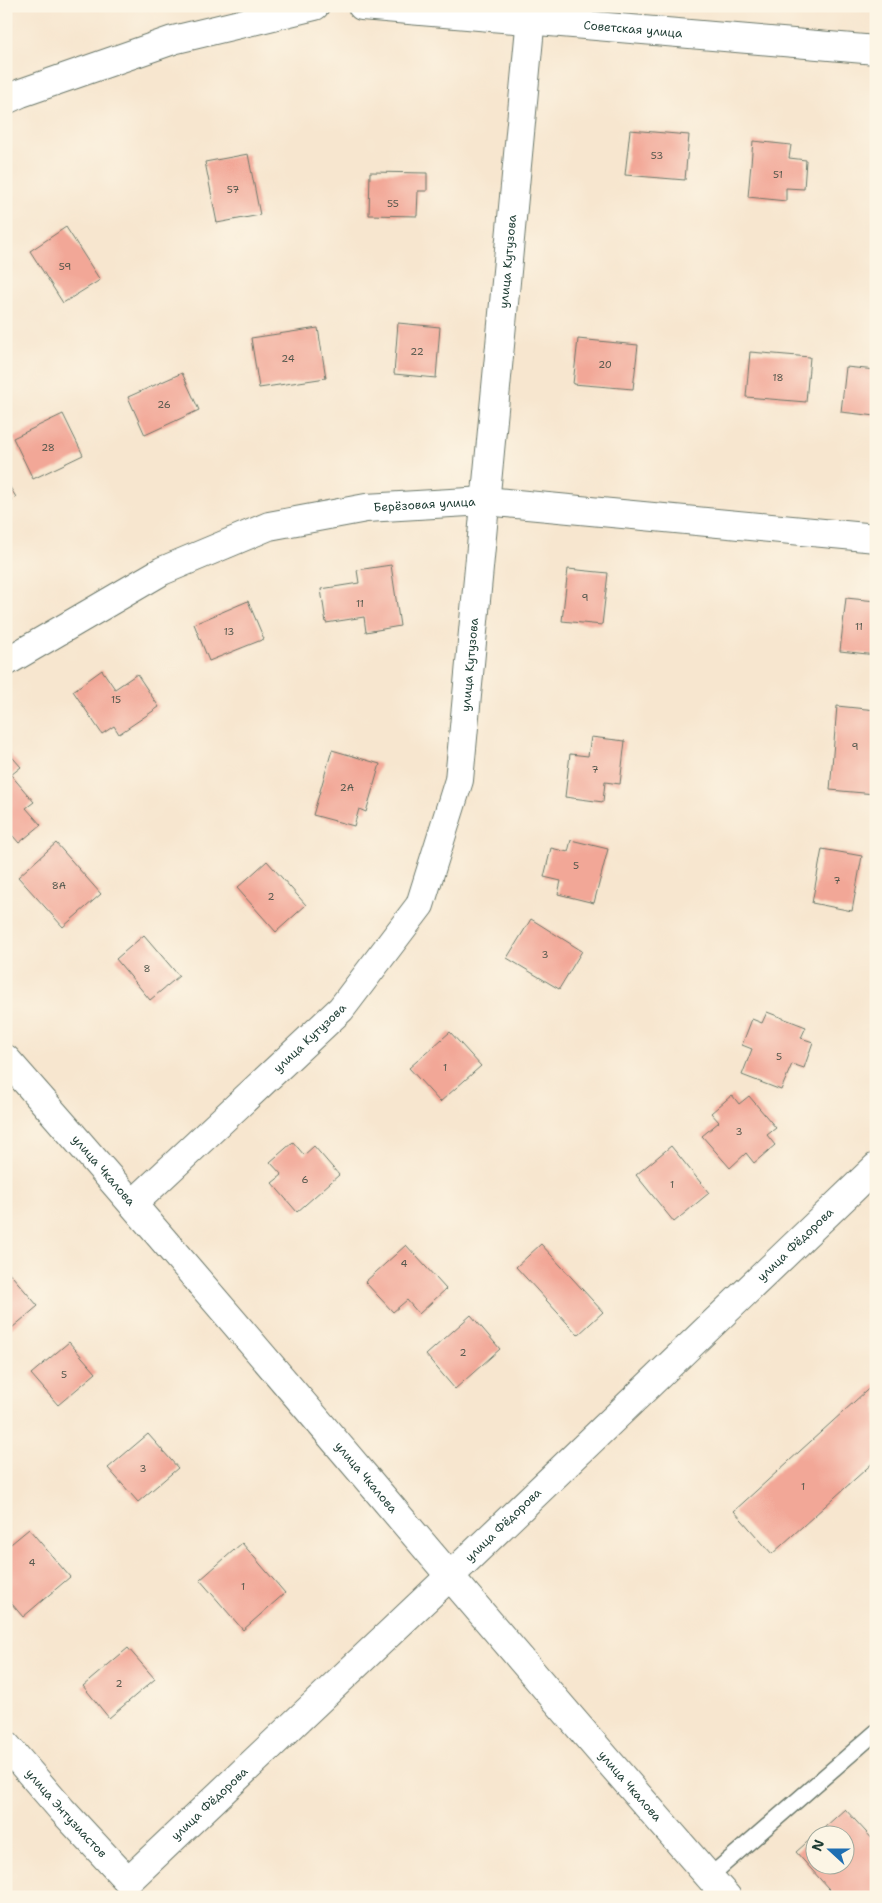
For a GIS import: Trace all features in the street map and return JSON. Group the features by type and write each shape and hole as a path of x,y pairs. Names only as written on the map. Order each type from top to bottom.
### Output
{"street":[{"path":"6,100 173,40 316,6"},
{"name":"Советская улица","path":"362,6 531,13 876,50"},
{"name":"улица Кутузова","path":"134,1203 341,1009 420,904 459,780 531,13"},
{"name":"Берёзовая улица","path":"6,662 162,571 268,526 366,508 485,501 876,538"},
{"name":"улица Чкалова","path":"6,1059 134,1203 450,1576 727,1897"},
{"name":"улица Фёдорова","path":"128,1881 450,1576 876,1167"},
{"name":"улица Энтузиастов","path":"6,1745 62,1810 128,1881"}],"lane":[{"path":"709,1877 876,1732"}],"building":[{"path":"630,130 689,135 685,180 625,175"},
{"path":"753,141 791,145 789,158 806,160 804,189 786,188 786,201 748,197"},
{"path":"248,154 260,215 217,223 205,162"},
{"path":"370,172 427,173 427,191 418,191 417,216 369,215"},
{"path":"66,227 100,280 63,303 30,251"},
{"path":"398,323 440,327 436,378 394,374"},
{"path":"318,328 326,378 259,388 251,338"},
{"path":"578,339 638,345 633,389 573,384"},
{"path":"750,352 810,357 806,402 746,397"},
{"path":"846,367 876,370 876,416 841,412"},
{"path":"182,373 199,410 145,435 128,397"},
{"path":"63,414 83,455 33,479 13,438"},
{"path":"6,481 16,497 6,504"},
{"path":"391,565 400,626 366,632 364,617 326,623 321,589 359,583 357,570"},
{"path":"568,569 608,573 602,625 562,621"},
{"path":"846,598 876,601 876,655 840,651"},
{"path":"248,601 264,639 209,661 194,624"},
{"path":"102,670 115,689 137,674 159,707 119,734 114,726 102,734 73,691"},
{"path":"837,706 876,710 875,794 830,790"},
{"path":"591,737 625,741 620,784 605,782 603,802 565,797 570,754 588,756"},
{"path":"6,750 21,767 11,775 34,802 26,808 41,825 19,843 6,828"},
{"path":"332,750 380,764 366,812 359,809 354,826 313,815"},
{"path":"571,840 608,849 594,903 558,894 561,881 544,877 551,848 568,852"},
{"path":"56,843 101,894 63,927 18,877"},
{"path":"822,849 862,856 852,911 812,903"},
{"path":"267,861 306,905 276,932 237,888"},
{"path":"531,919 582,951 559,989 507,958"},
{"path":"144,935 179,976 150,1000 116,959"},
{"path":"767,1012 806,1027 801,1038 813,1042 804,1068 792,1064 781,1090 742,1075 752,1049 742,1045 752,1019 762,1023"},
{"path":"450,1032 481,1066 440,1102 409,1068"},
{"path":"732,1095 739,1104 749,1096 776,1128 767,1135 775,1145 754,1163 746,1153 730,1168 702,1136 719,1122 711,1113"},
{"path":"293,1142 304,1155 314,1146 339,1175 297,1212 272,1183 282,1175 270,1162"},
{"path":"671,1146 709,1193 674,1222 636,1175"},
{"path":"541,1244 603,1312 578,1335 516,1267"},
{"path":"406,1245 446,1289 419,1314 407,1300 393,1312 365,1282"},
{"path":"6,1269 38,1306 6,1333"},
{"path":"471,1315 500,1349 455,1389 426,1355"},
{"path":"69,1342 96,1373 58,1405 31,1374"},
{"path":"876,1382 876,1460 772,1554 734,1511"},
{"path":"148,1434 178,1468 138,1502 108,1468"},
{"path":"29,1529 70,1577 23,1617 6,1597 6,1548"},
{"path":"242,1543 285,1593 243,1630 200,1580"},
{"path":"128,1648 155,1679 109,1718 83,1686"},
{"path":"845,1809 876,1843 876,1897 836,1897 817,1876 854,1876 854,1826 826,1826"},
{"path":"804,1845 804,1861 796,1852"}]}
